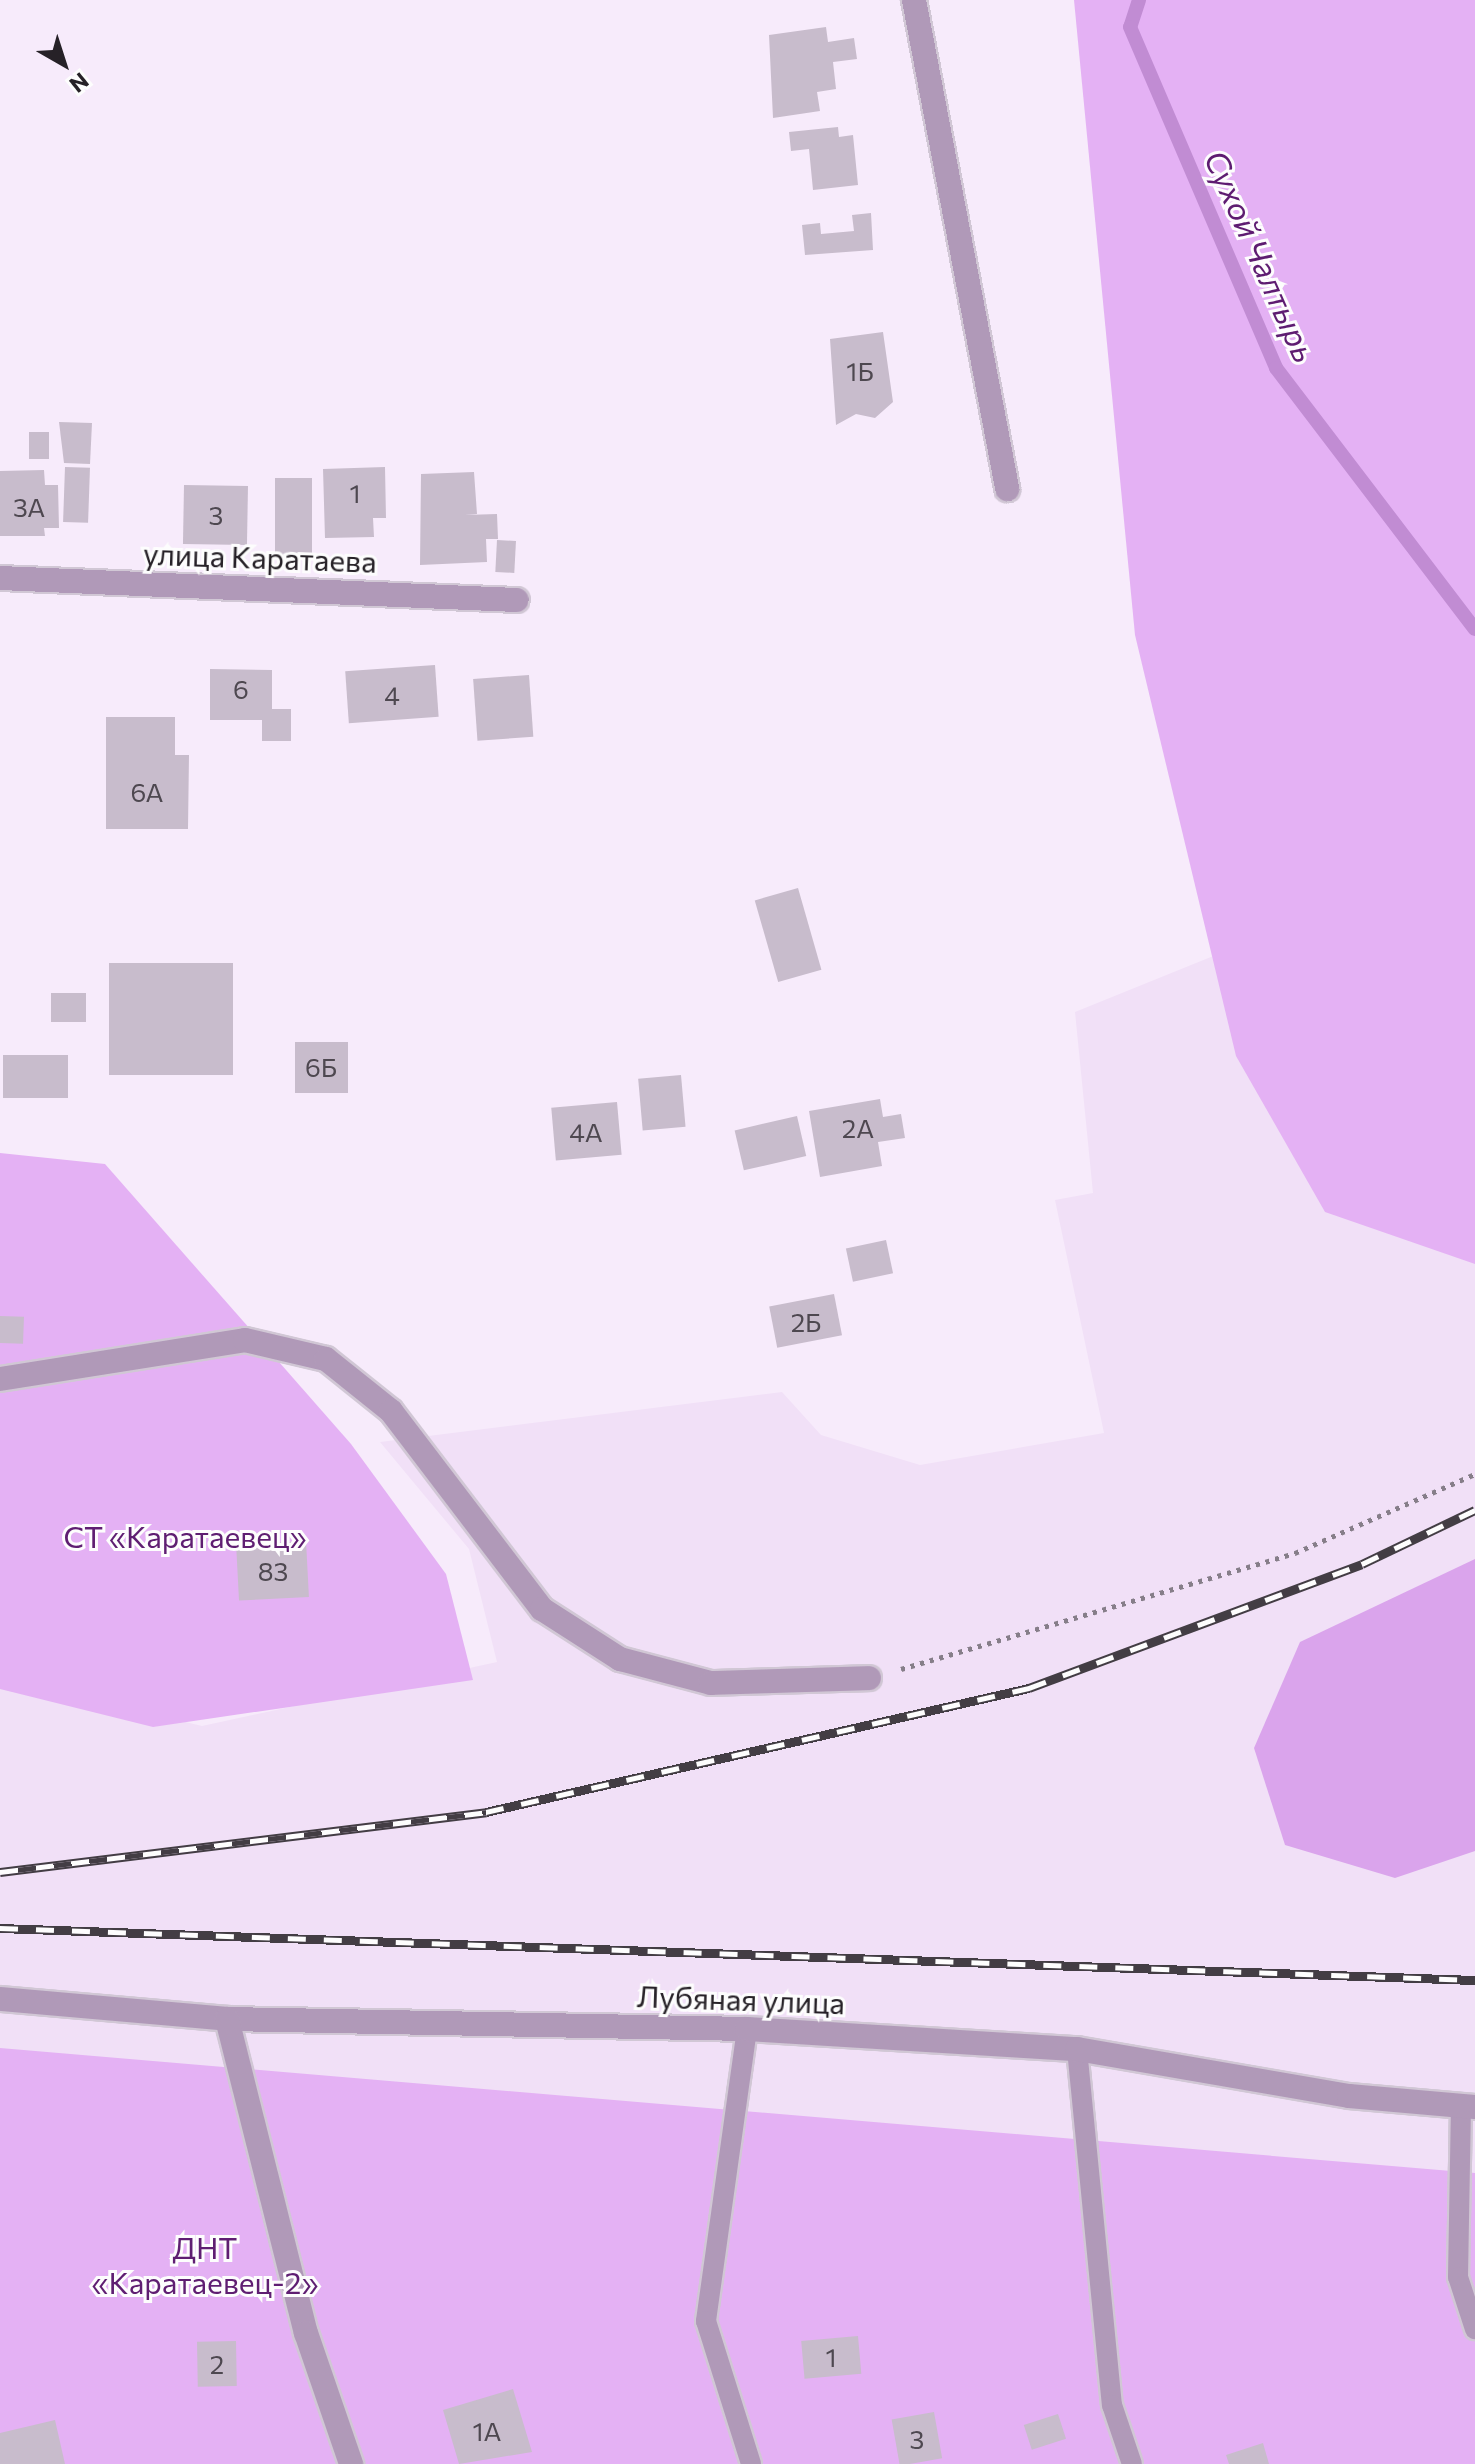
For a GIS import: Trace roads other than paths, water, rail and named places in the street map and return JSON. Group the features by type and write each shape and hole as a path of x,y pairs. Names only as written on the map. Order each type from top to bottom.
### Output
{"street":[{"path":"914,0 1007,489"},
{"name":"улица Каратаева","path":"0,578 517,600"},
{"path":"0,1379 245,1340 326,1359 391,1411 542,1609 620,1659 711,1683 869,1678"},
{"name":"Лубяная улица","path":"0,1999 227,2019 747,2029 1077,2049 1349,2096 1468,2106"},
{"path":"227,2019 306,2333 351,2464"}],"lane":[{"path":"747,2029 706,2321 751,2464"},
{"path":"1077,2049 1112,2405 1132,2464"},
{"path":"1468,2106 1458,2277 1475,2329"}],"waterway":[{"name":"Сухой Чалтырь","path":"1139,0 1130,27 1276,368 1475,629"}],"railway":[{"path":"0,1872 486,1812 1029,1688 1362,1564 1475,1510"},
{"path":"0,1928 1475,1980"}],"park label":[{"name":"СТ «Каратаевец»","path":"185,1536"},
{"name":"ДНТ «Каратаевец-2»","path":"205,2264"}]}
